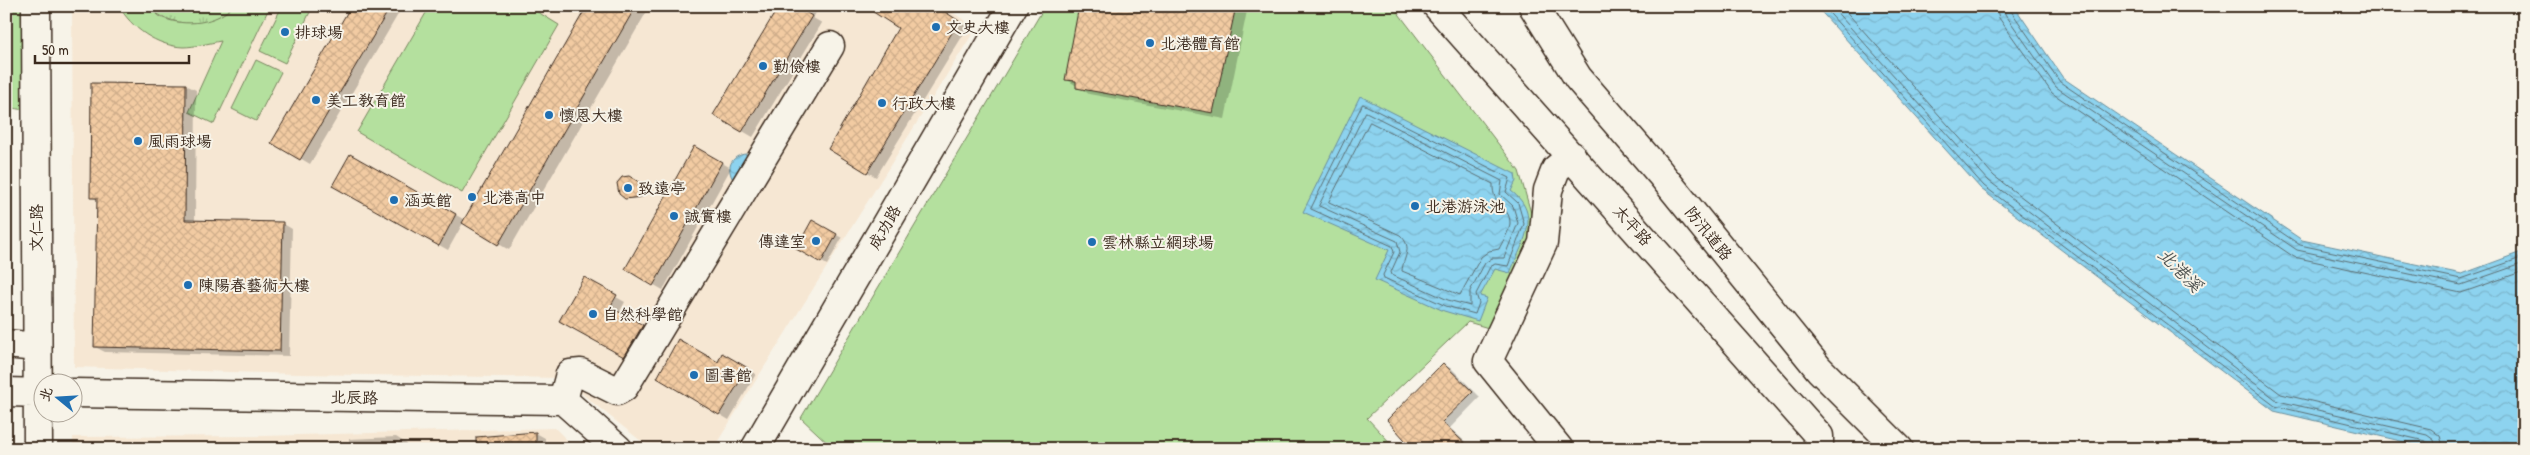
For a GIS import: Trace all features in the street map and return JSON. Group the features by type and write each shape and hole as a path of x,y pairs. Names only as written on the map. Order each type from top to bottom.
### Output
{"street":[{"name":"文仁路","path":"36,6 36,347 38,372"},
{"name":"成功路","path":"755,449 1013,6"},
{"name":"太平路","path":"1437,6 1819,436 1819,449"},
{"name":"防汛道路","path":"1532,6 1578,78 1660,173 1818,369 1899,449"},
{"path":"618,449 563,400 570,374 581,373 617,391 624,387 830,46"},
{"path":"1559,449 1488,362 1543,243 1548,190 1556,169 1572,156"},
{"path":"6,344 36,347"},
{"path":"6,392 32,393"},
{"name":"北辰路","path":"82,393 563,400"},
{"name":"文仁路","path":"38,449 39,422"}],"shaded area":[{"name":"北港高中","path":"72,6 943,6 976,28 713,449 651,449 562,378 298,374 74,367"},
{"path":"555,428 576,449 73,449 73,437 263,436"}],"green space":[{"path":"6,6 36,6 36,112 6,107"},
{"path":"119,6 147,6 163,18 190,23 218,17 233,6 270,6 214,124 189,112 221,41 188,47 164,43 154,39 130,22"},
{"path":"147,6 233,6 224,14 213,19 190,23 167,19"},
{"name":"排球場","path":"282,6 298,6 310,12 285,63 260,51"},
{"path":"430,6 528,6 559,25 462,193 357,132"},
{"path":"1045,6 1393,6 1519,171 1535,227 1492,329 1468,322 1367,418 1396,449 834,449 801,418"},
{"name":"排球場","path":"256,60 281,72 256,121 232,109"}],"water":[{"name":"北港溪","path":"1816,6 2014,6 2063,78 2302,240 2462,274 2524,251 2524,442 2506,449 2434,449 2274,411 1981,189"},
{"name":"北港游泳池","path":"1360,96 1515,174 1516,181 1511,191 1521,200 1526,210 1527,230 1510,273 1495,269 1480,296 1487,298 1478,321 1444,311 1375,280 1389,250 1303,212"},
{"path":"749,154 734,181 730,171 732,162 738,156"}],"building":[{"name":"美工教育館","path":"351,6 391,6 300,160 271,143"},
{"name":"懷恩大樓","path":"587,6 636,6 498,245 462,223"},
{"name":"勤儉樓","path":"779,6 796,6 812,16 742,132 713,115"},
{"name":"行政大樓","path":"864,6 936,6 959,21 867,173 828,149 898,28"},
{"name":"北港體育館","path":"1079,6 1236,6 1213,113 1076,88 1076,81 1065,80"},
{"name":"陳陽春藝術大樓","path":"91,83 186,84 185,220 283,222 280,351 94,347 97,198 90,198"},
{"name":"誠實樓","path":"694,146 722,162 653,286 625,269"},
{"name":"涵英館","path":"350,154 456,214 439,246 332,186"},
{"name":"致遠亭","path":"629,176 639,182 640,197 625,199 619,194 617,183 622,177"},
{"name":"傳達室","path":"812,220 837,234 821,263 796,249"},
{"name":"自然科學館","path":"584,277 617,295 610,307 643,325 624,357 559,321"},
{"name":"圖書館","path":"678,339 718,362 722,353 748,368 719,415 657,378"},
{"path":"1443,363 1473,392 1442,422 1471,449 1413,449 1387,420"},
{"path":"536,432 536,449 476,449 476,437"}],"place":[{"name":"文史大樓","path":"936,27"},
{"name":"排球場","path":"285,32"},
{"name":"北港體育館","path":"1150,43"},
{"name":"勤儉樓","path":"763,66"},
{"name":"美工教育館","path":"316,100"},
{"name":"行政大樓","path":"882,103"},
{"name":"懷恩大樓","path":"549,115"},
{"name":"風雨球場","path":"138,141"},
{"name":"致遠亭","path":"628,188"},
{"name":"北港高中","path":"472,197"},
{"name":"涵英館","path":"394,200"},
{"name":"北港游泳池","path":"1415,206"},
{"name":"誠實樓","path":"674,216"},
{"name":"傳達室","path":"816,241"},
{"name":"雲林縣立網球場","path":"1092,242"},
{"name":"陳陽春藝術大樓","path":"188,285"},
{"name":"自然科學館","path":"593,314"},
{"name":"圖書館","path":"694,375"}]}
